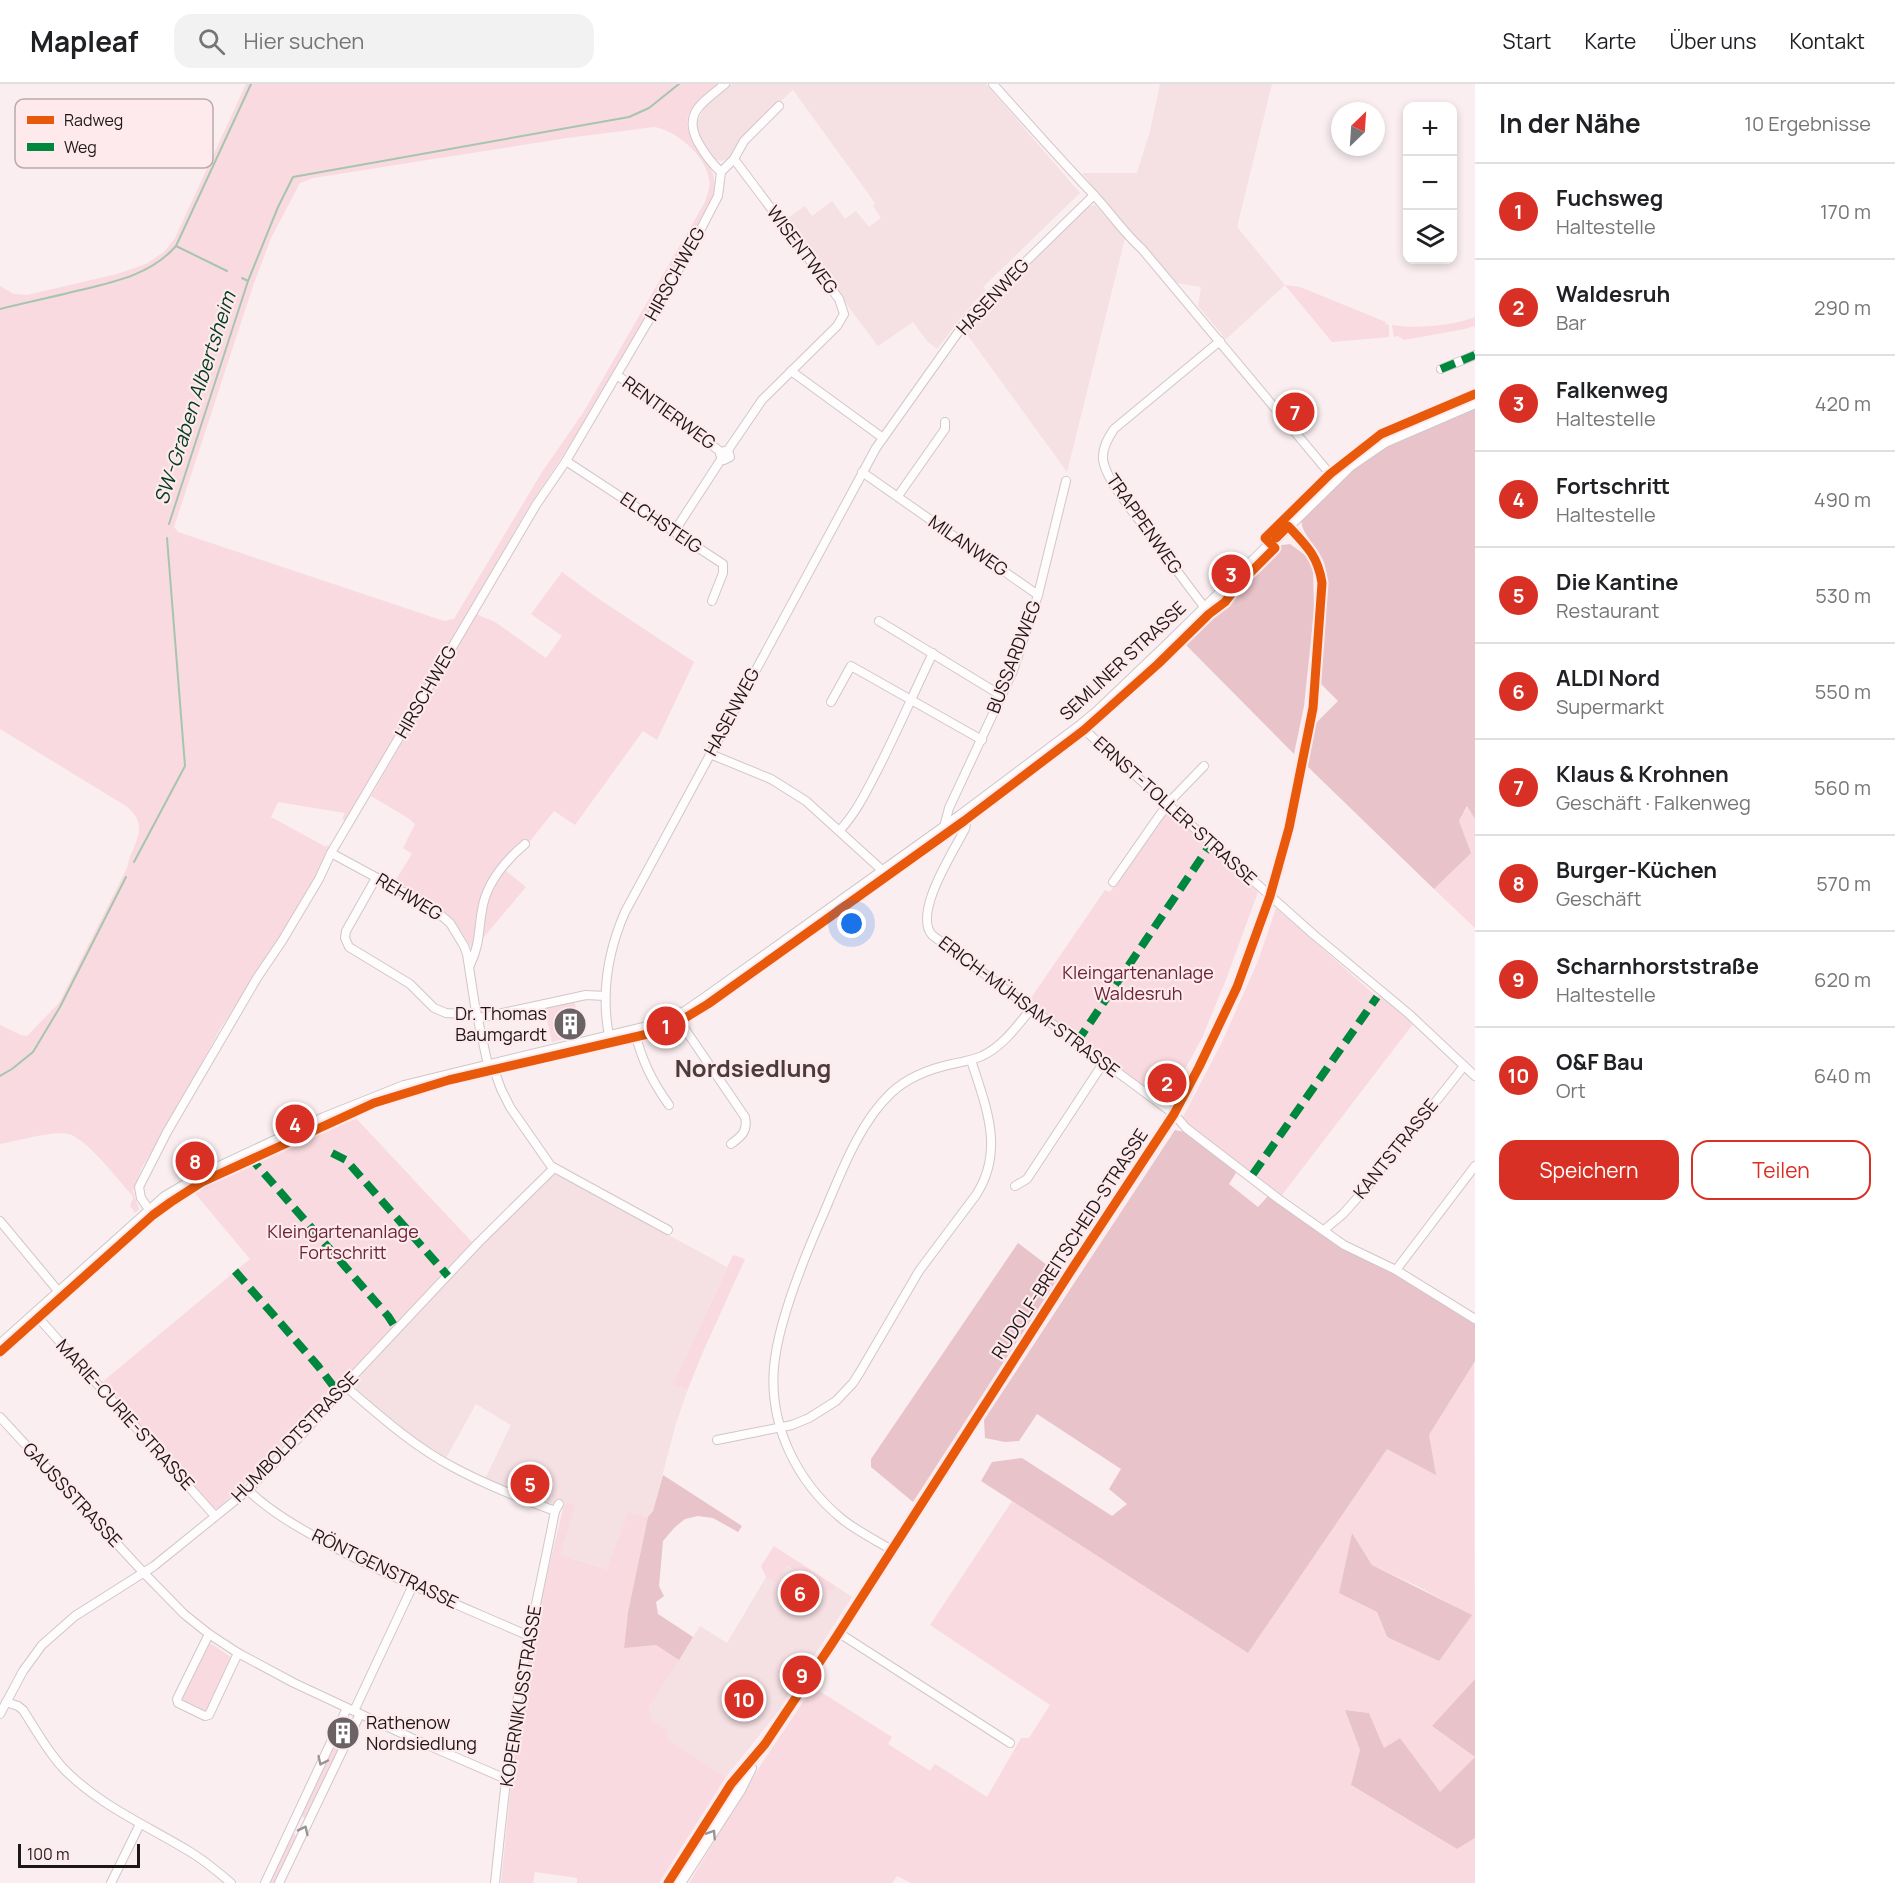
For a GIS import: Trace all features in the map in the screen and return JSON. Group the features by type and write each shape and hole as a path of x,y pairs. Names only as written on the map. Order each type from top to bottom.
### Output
{"street":[{"path":"725,84 699,106 691,125 703,151 712,165 721,172 734,159 744,141 779,106"},
{"path":"993,84 1094,195 1126,234 1142,249 1335,480"},
{"name":"WISENTWEG","path":"674,532 724,453 762,400 837,326 844,314 839,299 734,159"},
{"name":"HIRSCHWEG","path":"150,1210 141,1198 139,1187 167,1132 257,978 319,879 332,853 536,505 566,461 690,250 718,196 721,172"},
{"name":"HASENWEG","path":"609,1036 605,1015 605,996 610,957 619,926 631,898 862,472 883,438 969,317 1094,195"},
{"name":"TRAPPENWEG","path":"1205,608 1122,497 1108,474 1103,461 1103,450 1114,429 1220,341"},
{"path":"1441,369 1475,355"},
{"path":"791,370 883,438"},
{"name":"RENTIERWEG","path":"617,375 724,453"},
{"name":"SEMLINER STRASSE","path":"0,1344 165,1197 194,1179 346,1108 404,1086 634,1030 676,1016 704,999 945,827 1080,726 1350,466 1385,442 1475,403"},
{"path":"898,496 945,429 945,422"},
{"name":"ELCHSTEIG","path":"566,461 723,564 723,573 712,602"},
{"name":"MILANWEG","path":"862,472 1038,595"},
{"name":"BUSSARDWEG","path":"945,827 949,808 1012,671 1038,595 1066,481"},
{"name":"RUDOLF-BREITSCHEID-STRASSE","path":"680,1883 740,1790 758,1754 839,1633 1174,1114 1237,987 1270,896 1289,828 1313,708 1322,583 1320,567 1310,550 1287,526"},
{"path":"879,621 1002,696"},
{"path":"840,830 852,817 872,780 933,653"},
{"path":"831,702 851,666 982,740"},
{"name":"ERNST-TOLLER-STRASSE","path":"1080,726 1356,972 1409,1014 1475,1076"},
{"path":"710,754 753,771 806,801 883,871"},
{"path":"1113,882 1167,805 1204,766"},
{"name":"ERICH-MÜHSAM-STRASSE","path":"960,816 966,824 965,829 930,898 926,912 927,929 932,935 1174,1114 1186,1128 1280,1200 1344,1245 1396,1270 1475,1319"},
{"path":"470,965 480,938 484,899 497,874 525,844"},
{"name":"REHWEG","path":"332,853 431,907 450,923 464,946 470,965 475,1005 490,1064 510,1107 554,1168"},
{"path":"376,878 346,931 345,938 349,947 410,984 434,1008 446,1013 479,1018 586,995 605,996"},
{"path":"892,1550 844,1521 823,1501 797,1467 780,1427 774,1391 774,1367 778,1341 802,1266 820,1221 853,1149 875,1110 902,1084 930,1069 984,1055 1004,1041 1031,1009"},
{"path":"676,1016 745,1118 746,1129 743,1135 731,1144"},
{"path":"634,1030 645,1065 669,1105"},
{"path":"717,1440 780,1427 809,1418 836,1401 853,1383 919,1271 984,1183 991,1151 990,1123 970,1060"},
{"path":"1015,1186 1027,1179 1104,1062"},
{"name":"KANTSTRASSE","path":"1324,1230 1343,1214 1374,1179 1397,1143 1418,1124 1464,1066"},
{"path":"1396,1270 1475,1166"},
{"path":"554,1168 668,1230"},
{"name":"HUMBOLDTSTRASSE","path":"0,1714 33,1657 60,1628 86,1607 143,1572 248,1490 478,1243 554,1168"},
{"path":"0,1221 59,1292"},
{"name":"MARIE-CURIE-STRASSE","path":"35,1314 215,1516"},
{"name":"KOPERNIKUSSTRASSE","path":"345,1386 397,1430 450,1466 487,1485 557,1508 529,1636 506,1779 495,1883"},
{"name":"GAUSSSTRASSE","path":"0,1418 143,1572 184,1614 209,1634 238,1653 294,1683 506,1779"},
{"name":"RÖNTGENSTRASSE","path":"248,1490 256,1499 323,1541 413,1585 529,1636"},
{"path":"279,1883 354,1711 413,1585"},
{"path":"839,1633 1010,1743"},
{"path":"209,1634 177,1699 178,1704 205,1716 209,1715 238,1653"},
{"path":"6,1702 23,1710 49,1752 74,1778 101,1800 189,1851 231,1883"},
{"path":"265,1883 354,1711"},
{"name":"RUDOLF-BREITSCHEID-STRASSE","path":"668,1883 731,1784 758,1754"},
{"path":"111,1883 140,1824"}],"shaded area":[{"path":"730,84 986,84 1080,193 983,287 986,290 937,349 927,341 913,322 878,346 784,221 805,206 812,216 832,201 845,219 856,211 869,227 881,218 873,206 875,203 793,90 745,136 728,159 721,161 714,159 698,133 696,125 705,106"},
{"path":"1160,84 1272,84 1237,227 1285,285 1226,339 1198,306 1201,287 1177,283 1142,243 1130,234 1082,173 1137,173 1150,131"},
{"path":"1095,205 1125,238 1067,472 966,333 967,325 1086,207"},
{"path":"1475,408 1475,819 1467,806 1459,821 1471,853 1434,889 1307,766 1315,724 1338,701 1320,683 1327,579 1323,559 1306,535 1302,518 1342,479 1374,454 1408,436"},
{"path":"1290,544 1305,555 1313,567 1314,611 1304,706 1294,754 1181,640 1274,546"},
{"path":"1175,1130 1185,1132 1228,1164 1236,1173 1229,1184 1258,1207 1269,1195 1475,1323 1475,1361 1429,1435 1436,1475 1387,1449 1248,1653 981,1481 992,1462 1022,1458 1112,1516 1127,1504 1109,1489 1121,1469 1037,1414 1019,1441 1005,1442 985,1438 984,1420"},
{"path":"553,1174 557,1174 727,1267 672,1386 688,1389 676,1423 653,1511 648,1517 628,1512 608,1569 560,1555 574,1504 567,1502 563,1509 485,1479 511,1425 476,1404 446,1458 413,1437 357,1390 355,1380 479,1248"},
{"path":"1018,1243 1060,1275 913,1502 871,1467 871,1459"},
{"path":"663,1475 742,1526 738,1532 713,1518 698,1516 685,1519 663,1541 659,1586 664,1596 656,1602 658,1614 693,1637 679,1660 656,1645 624,1648 628,1612 648,1517 653,1511"},
{"path":"1352,1533 1372,1565 1472,1615 1439,1661 1387,1637 1377,1612 1339,1593"},
{"path":"786,1566 830,1593 837,1587 852,1597 777,1713 726,1777 667,1739 651,1720 649,1707 700,1626 727,1643 766,1577 775,1583"},
{"path":"1475,1679 1475,1757 1432,1726"},
{"path":"1345,1710 1369,1713 1384,1748 1400,1738 1440,1792 1475,1757 1475,1838 1457,1849 1351,1785 1360,1750"}],"green space":[{"path":"246,84 720,84 695,106 687,122 695,145 713,174 714,188 711,202 674,272 589,416 528,508 348,821 342,819 345,813 278,802 271,817 326,847 328,845 330,847 303,903 220,1029 164,1133 142,1167 133,1191 139,1209 135,1213 130,1206 132,1195 77,1138 69,1134 55,1133 0,1144 0,1025 27,1036 59,1003 127,868 139,828 134,814 126,806 0,729 0,286 14,294 27,295 117,274 146,264 164,252 175,238 207,168 213,168 213,156","holes":["654,127 671,133 696,153 707,170 709,182 705,202 583,413 542,472 454,619 444,621 178,532 174,527 254,283 271,238 300,183 313,178 567,138"]},
{"path":"1285,285 1300,287 1386,322 1385,324 1389,325 1389,337 1332,342"},
{"path":"1475,317 1475,326 1465,329 1404,340 1398,336 1394,337 1392,325 1434,326"},
{"path":"562,572 694,662 657,740 643,731 575,825 554,811 506,871 526,887 473,950 453,919 433,902 395,881 412,854 403,848 415,824 371,796 476,614 495,622 546,658 562,636 531,614"},
{"path":"1468,806 1475,819 1475,928 1434,889 1470,853 1459,821"},
{"name":"Kleingartenanlage Waldesruh","path":"1166,809 1258,892 1202,1038 1169,1098 1161,1101 1029,1001 1105,890 1110,892"},
{"name":"Kleingartenanlage Waldesruh","path":"1276,908 1376,996 1381,995 1413,1024 1282,1195 1188,1124 1183,1117 1222,1042 1258,961"},
{"path":"574,1001 578,1016 560,1020 564,1039 552,1042 544,1007"},
{"name":"Kleingartenanlage Fortschritt","path":"353,1115 472,1242 265,1464 218,1508 214,1508 101,1383 250,1259 193,1191"},
{"path":"733,1255 745,1259 688,1389 672,1386"},
{"path":"1474,1361 1475,1679 1432,1726 1475,1757 1440,1793 1400,1738 1384,1748 1369,1713 1345,1710 1360,1750 1352,1786 1457,1849 1475,1838 1475,1883 911,1883 897,1876 892,1883 689,1883 762,1763 813,1687 892,1737 888,1744 930,1771 935,1764 987,1797 1021,1738 1029,1738 1050,1705 930,1625 1012,1501 1248,1653 1387,1448 1435,1474 1429,1435","holes":["1352,1533 1372,1565 1417,1586 1471,1615 1387,1638 1377,1612 1339,1593"]},
{"path":"567,1502 575,1504 560,1555 607,1569 628,1512 648,1517 628,1612 624,1647 656,1645 679,1660 649,1707 651,1720 668,1731 667,1739 726,1777 659,1883 577,1883 577,1878 535,1872 533,1883 501,1883 514,1757 524,1689 551,1560 563,1509"},
{"path":"774,1546 837,1587 830,1593 787,1566 775,1583 766,1577 761,1566"},
{"path":"210,1643 231,1657 206,1711 182,1700"},
{"path":"340,1734 345,1736 306,1818 301,1816"},
{"path":"293,1833 297,1836 275,1883 269,1883"}],"waterway":[{"path":"213,166 251,84"},
{"path":"169,524 248,281 278,207 293,177 629,117 649,108 679,84"},
{"path":"0,309 115,281 154,265 176,246 212,168"},
{"path":"176,246 227,271"},
{"name":"SW-Graben Albertsheim","path":"242,278 248,281"},
{"name":"SW-Graben Albertsheim","path":"134,862 185,766 167,538"},
{"name":"SW-Graben Albertsheim","path":"0,1076 33,1052 60,1007 126,877"}],"marked path":[{"path":"1441,369 1475,355"},
{"path":"1077,1042 1208,848"},
{"path":"1253,1174 1377,997"},
{"path":"332,1153 346,1160 448,1276"},
{"path":"249,1156 388,1316 397,1330"},
{"path":"235,1271 334,1387"}],"cycle path":[{"path":"0,1352 153,1215 202,1182 374,1103 449,1080 665,1030 708,1004 964,821 1084,730 1158,664 1209,614 1225,602 1238,585 1275,548 1265,538 1330,474 1381,434 1475,394"},
{"path":"668,1883 731,1784 765,1744 833,1642 1174,1114 1237,987 1270,896 1289,828 1313,708 1322,583 1314,558 1288,526 1276,538"}],"place":[{"name":"Klaus & Krohnen","path":"1295,412"},
{"name":"Falkenweg","path":"1231,574"},
{"name":"Dr. Thomas Baumgardt","path":"570,1024"},
{"name":"Fuchsweg","path":"666,1026"},
{"name":"Waldesruh","path":"1167,1083"},
{"name":"Fortschritt","path":"295,1124"},
{"name":"Burger-Küchen","path":"195,1161"},
{"name":"Die Kantine","path":"530,1484"},
{"name":"ALDI Nord","path":"800,1593"},
{"name":"Scharnhorststraße","path":"802,1675"},
{"name":"O&F Bau","path":"744,1699"},
{"name":"Rathenow Nordsiedlung","path":"343,1733"}],"district":[{"name":"Nordsiedlung","path":"753,1069"}]}
